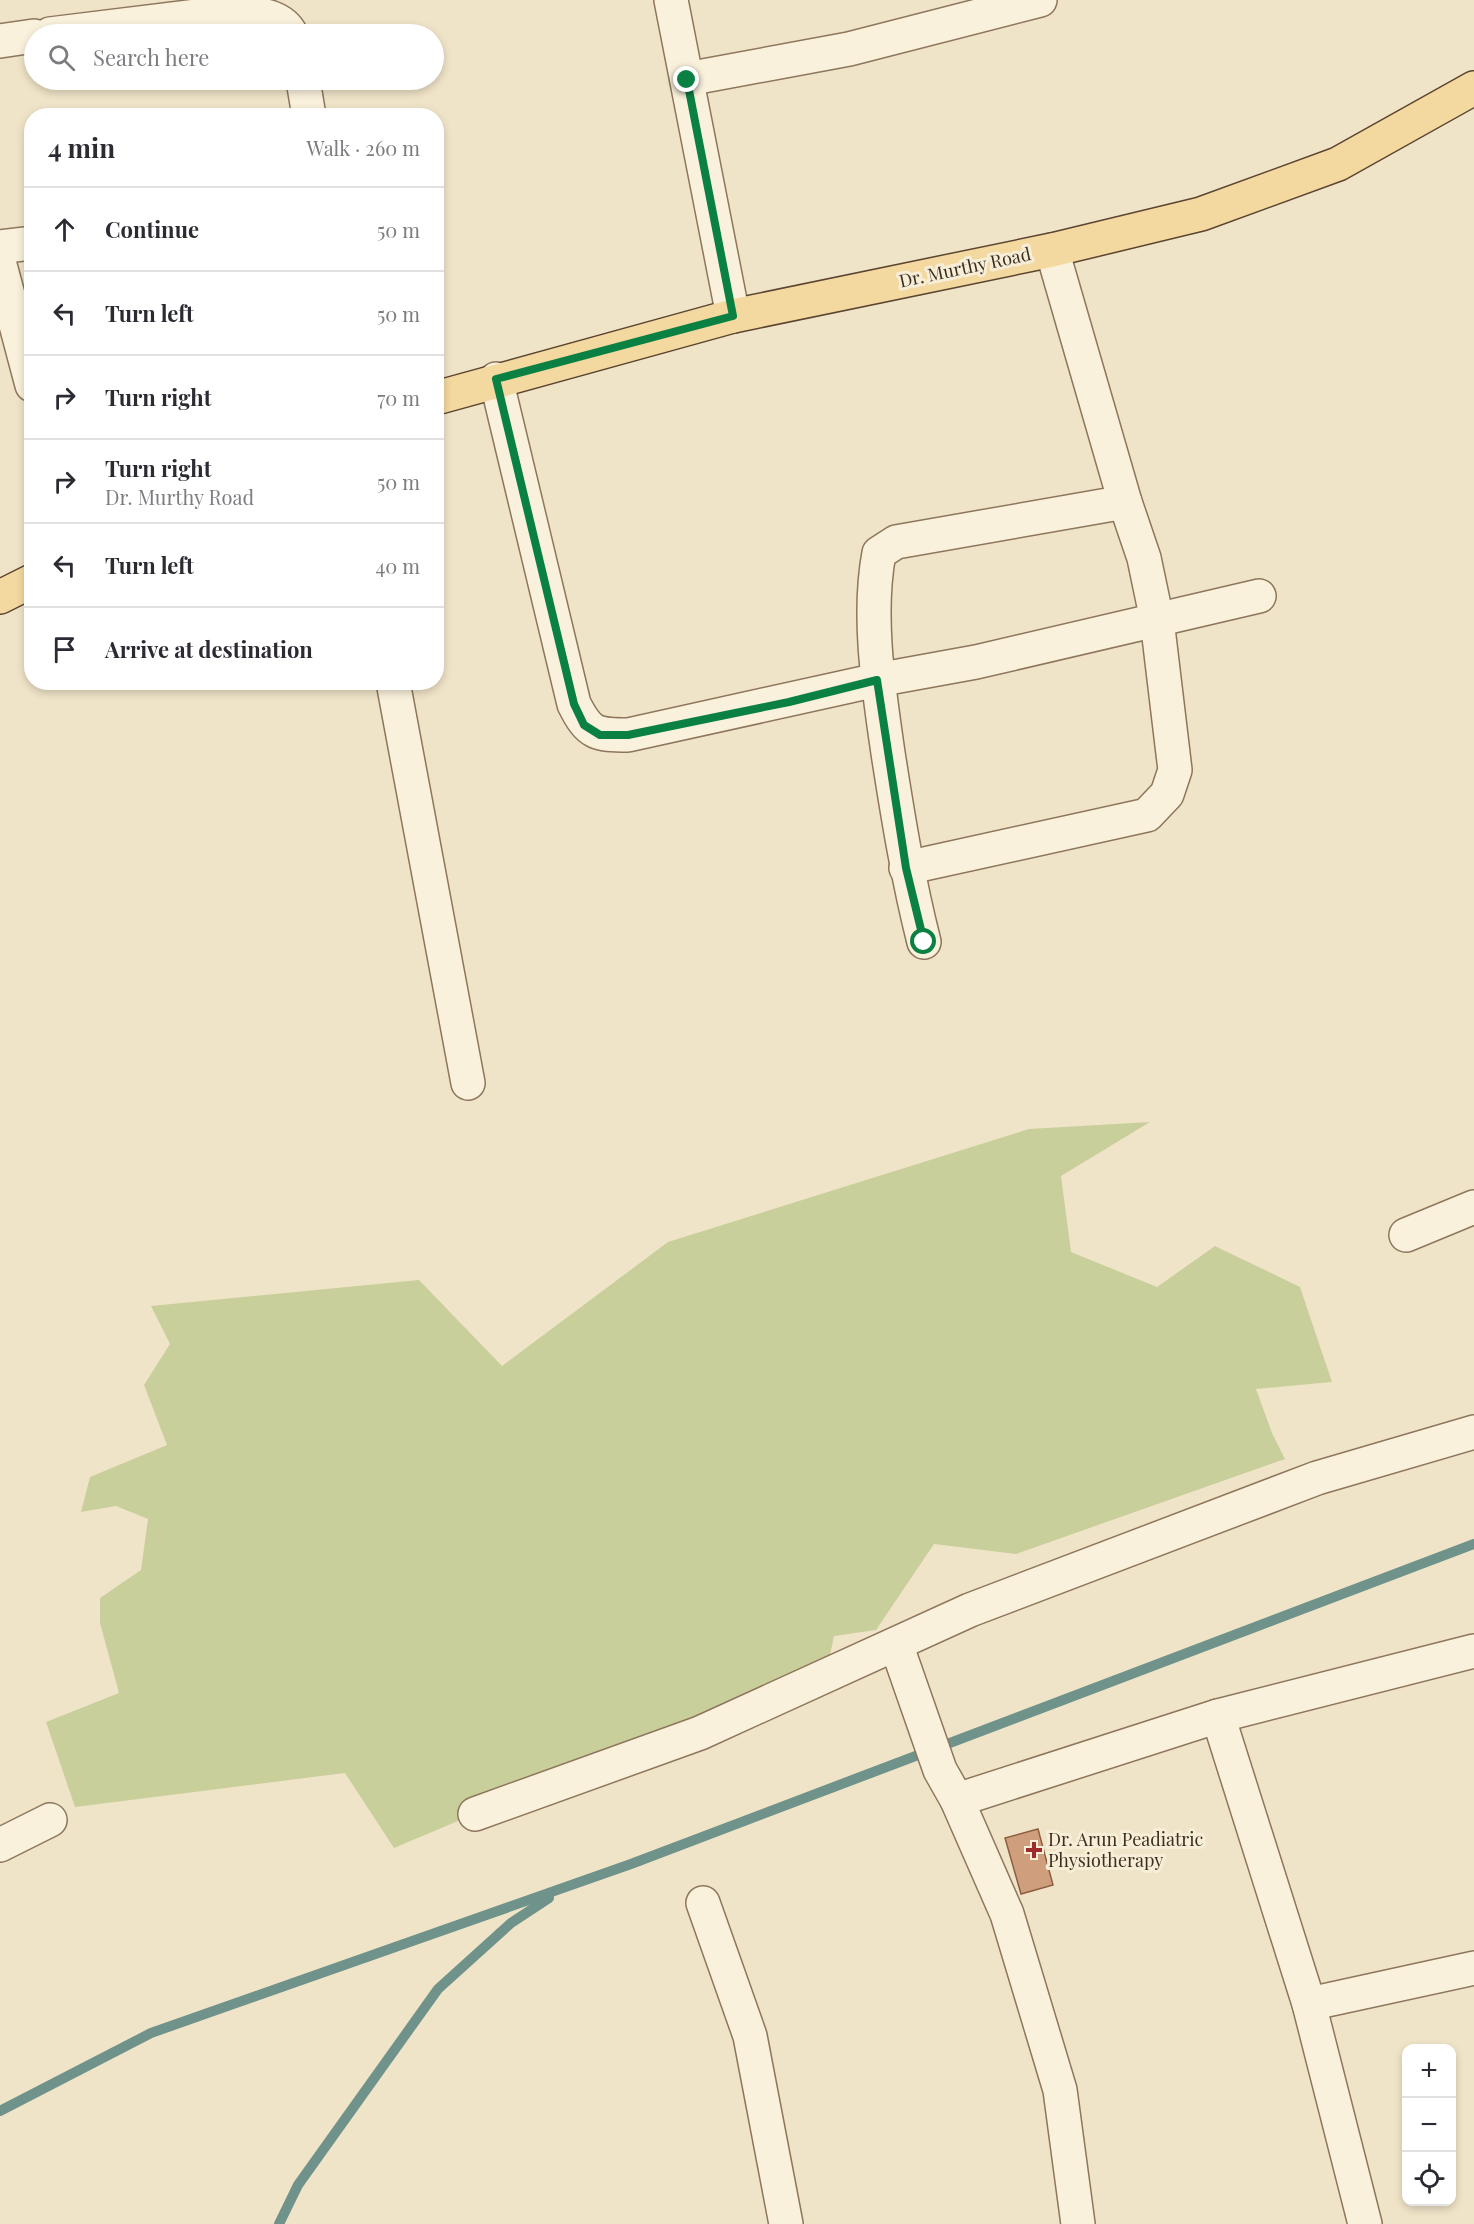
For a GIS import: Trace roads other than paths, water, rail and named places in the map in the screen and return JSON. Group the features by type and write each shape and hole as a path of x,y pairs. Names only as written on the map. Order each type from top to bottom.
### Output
{"main road":[{"name":"Dr. Murthy Road","path":"444,395 496,379 733,316 1052,250 1201,214 1338,164 1474,88"},
{"path":"0,597 24,585"}],"street":[{"path":"671,0 733,316"},
{"path":"687,80 849,49 988,6 1040,0"},
{"path":"131,24 237,11 267,15 283,24"},
{"path":"0,41 24,37"},
{"path":"305,90 308,108"},
{"path":"0,248 24,244"},
{"path":"906,868 1147,815 1167,794 1175,770 1157,620 1144,558 1125,502 1052,250"},
{"path":"0,265 24,355"},
{"path":"496,379 574,704 584,725 600,735 628,735 789,702 877,680 976,663 1259,596"},
{"path":"924,942 906,868 877,680 875,575 879,554 896,542 1125,502"},
{"path":"394,690 468,1083"},
{"path":"1406,1235 1474,1207"},
{"path":"475,1814 700,1733 970,1610 1317,1478 1474,1432"},
{"path":"896,1644 940,1770 957,1800 1007,1914 1060,2090 1078,2224"},
{"path":"957,1800 1218,1716 1405,1671 1474,1651"},
{"path":"1218,1716 1309,2004 1365,2224"},
{"path":"0,1845 50,1820"},
{"path":"703,1903 750,2036 786,2224"},
{"path":"1309,2004 1474,1968"}],"waterway":[{"path":"0,2111 151,2033 631,1864 1474,1544"},
{"path":"279,2224 298,2185 438,1989 511,1923 549,1898"}],"place":[{"name":"Dr. Arun Peadiatric Physiotherapy","path":"1034,1850"}]}
